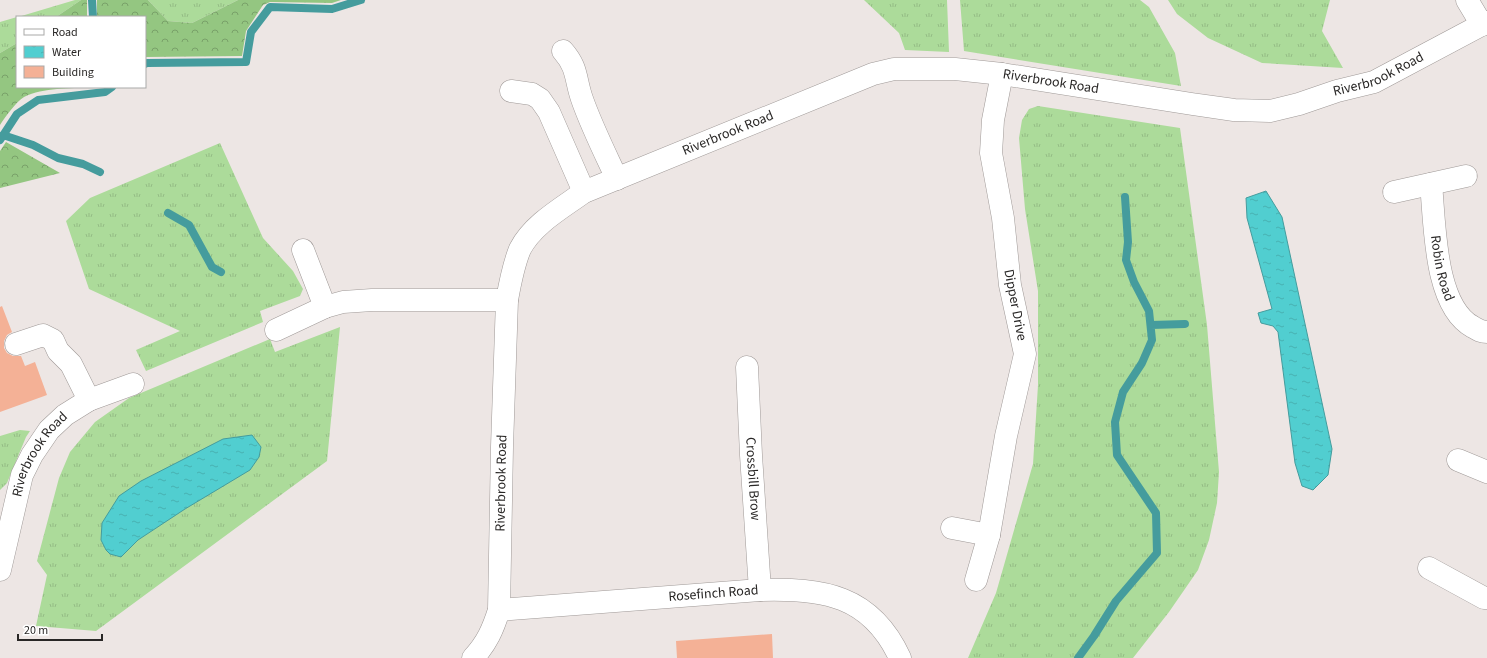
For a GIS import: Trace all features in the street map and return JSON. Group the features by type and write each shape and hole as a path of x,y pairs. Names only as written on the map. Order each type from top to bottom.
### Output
{"street":[{"path":"1467,0 1485,24"},
{"name":"Riverbrook Road","path":"473,658 492,632 499,610 502,447 507,300 514,266 521,248 534,231 550,216 584,192 873,74 894,69 955,69 1002,74 1234,110 1270,111 1299,104 1337,90 1374,82 1485,24"},
{"path":"563,51 570,60 576,72 582,99 616,179"},
{"name":"Dipper Drive","path":"976,580 989,535 1006,436 1025,354 1010,285 1003,218 991,153 993,120 1002,74"},
{"path":"511,91 532,94 540,99 549,112 584,192"},
{"path":"1394,192 1466,176"},
{"name":"Robin Road","path":"1431,184 1437,252 1444,288 1452,307 1465,323 1482,332 1487,332"},
{"path":"303,250 325,307"},
{"path":"276,330 325,307 343,302 372,300 507,300"},
{"path":"16,344 43,334 53,340 58,351 71,364 89,400"},
{"name":"Crossbill Brow","path":"747,367 760,590"},
{"name":"Riverbrook Road","path":"0,570 6,514 32,455 49,430 65,415 89,400 133,384"},
{"path":"1458,460 1487,472"},
{"path":"952,528 989,535"},
{"path":"1429,568 1484,598 1487,598"},
{"name":"Rosefinch Road","path":"499,610 760,590 783,589 824,593 847,600 865,613 884,630 900,658"}],"green space":[{"path":"75,0 81,0 57,16 21,16"},
{"path":"81,0 87,0 87,16 57,16"},
{"path":"97,0 148,0 168,21 192,23 238,0 341,0 332,3 270,2 263,5 246,31 242,56 146,57 146,16 97,16"},
{"path":"148,0 238,0 192,23 168,21"},
{"path":"864,0 947,0 949,52 905,50 899,33"},
{"path":"960,0 1140,0 1149,7 1175,53 1181,86 964,51"},
{"path":"1168,0 1330,0 1322,31 1343,68 1262,63 1208,38 1177,14"},
{"path":"16,17 16,44 0,53 0,22"},
{"path":"16,44 16,88 74,88 48,90 24,97 14,106 0,125 0,53"},
{"path":"1038,106 1180,128 1207,325 1219,472 1217,503 1209,540 1198,570 1169,612 1133,658 968,658 996,593 1033,464 1038,385 1038,291 1025,209 1019,138 1022,120 1029,109"},
{"path":"6,142 60,173 0,188 0,151"},
{"path":"220,143 263,238 293,271 303,289 300,296 260,311 263,322 146,371 136,350 180,331 89,289 66,221 90,198"},
{"path":"340,327 327,461 96,631 36,626 47,575 37,561 59,478 70,452 95,422 129,398 270,339 275,352"},
{"path":"20,430 30,431 26,437 7,483 0,490 0,436"}],"water":[{"path":"1266,191 1282,217 1332,449 1328,475 1313,490 1302,486 1295,463 1278,332 1273,326 1261,323 1258,313 1272,309 1247,218 1246,198"},
{"path":"252,435 261,447 259,457 250,470 185,509 138,540 121,557 110,554 106,550 101,540 102,523 119,496 141,481 223,439"}],"building":[{"path":"2,306 12,332 7,335 4,341 4,348 7,353 13,356 21,356 25,366 35,362 47,395 0,412 0,307"},
{"path":"772,634 773,658 677,658 676,641"}],"waterway":[{"path":"92,0 93,16"},
{"path":"146,64 246,62 251,32 270,7 332,9 361,0"},
{"path":"0,140 17,114 38,100 105,92 111,88"},
{"path":"3,135 33,145 58,158 83,164 100,172"},
{"path":"1078,658 1116,601 1157,553 1156,513 1117,455 1115,422 1123,392 1142,363 1152,340 1149,311 1134,282 1126,260 1128,242 1125,197"},
{"path":"168,213 189,225 212,267 221,272"},
{"path":"1151,325 1185,324"}]}
